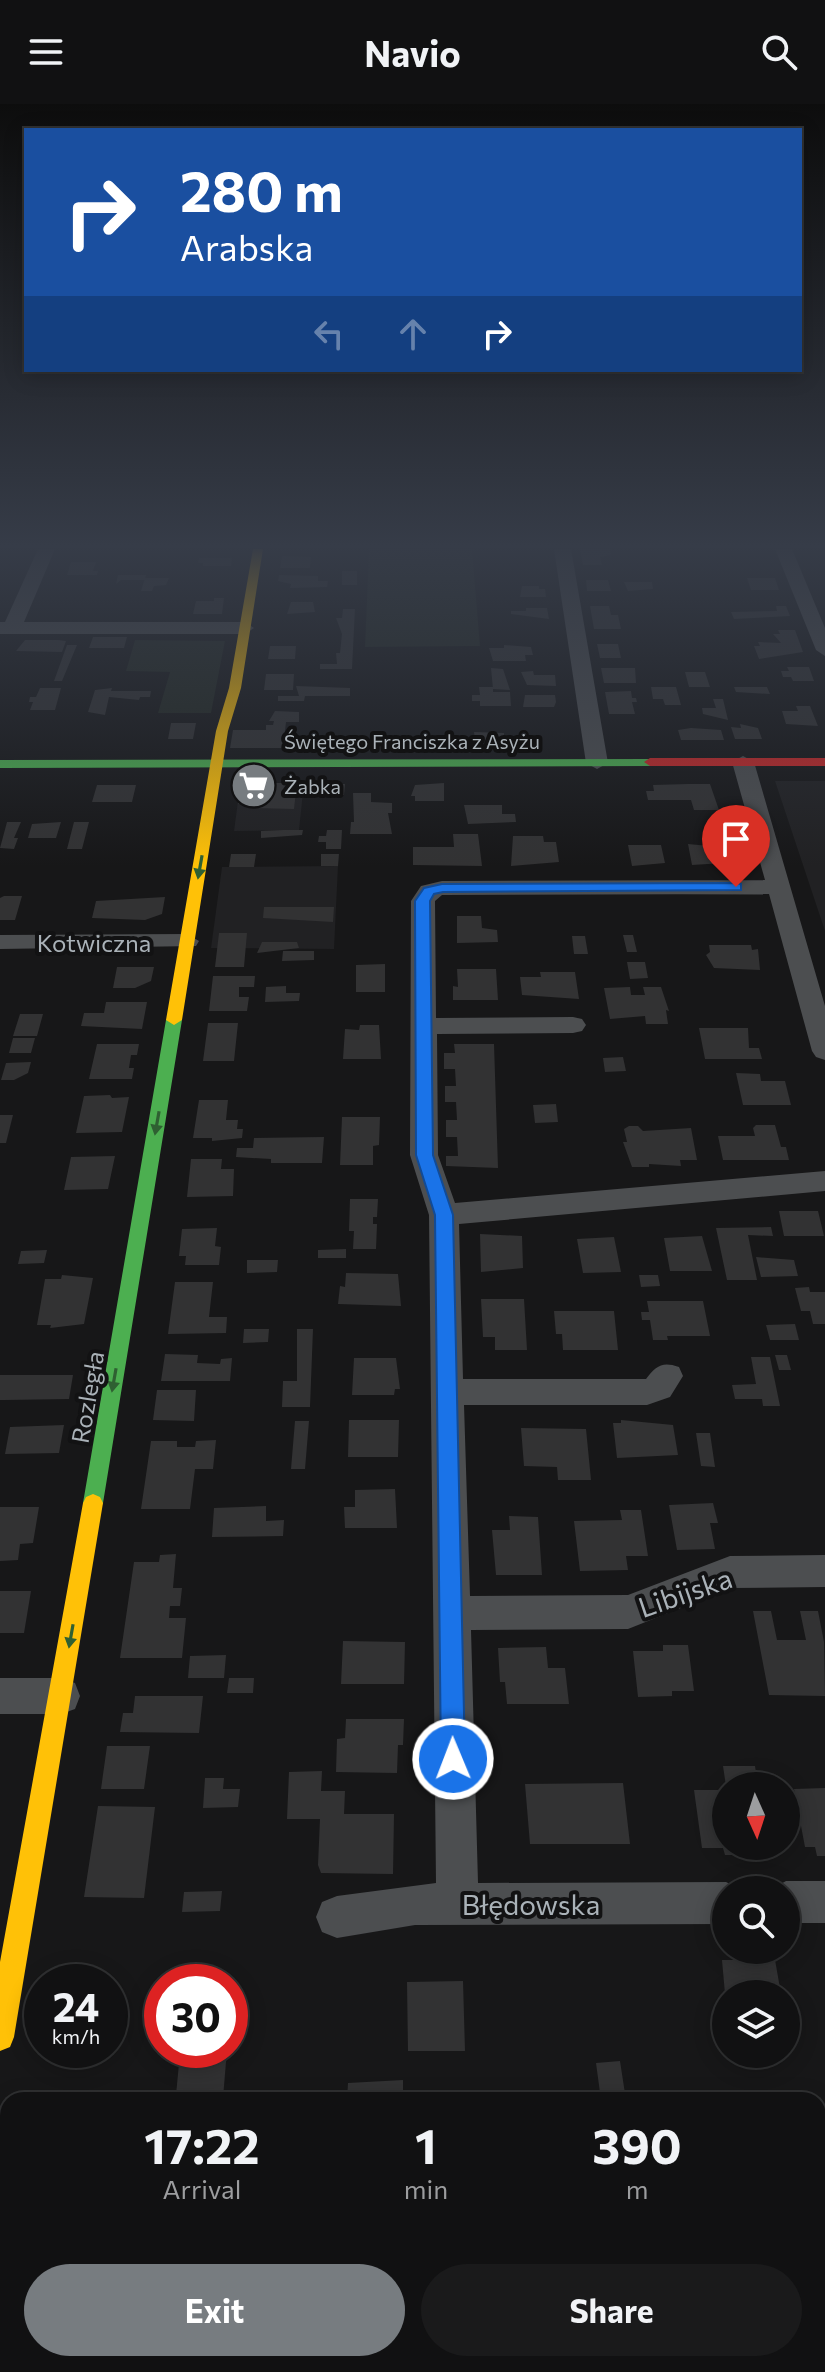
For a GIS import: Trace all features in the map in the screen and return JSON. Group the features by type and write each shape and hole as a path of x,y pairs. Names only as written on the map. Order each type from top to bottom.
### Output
{"street":[{"name":"Rozległa","path":"0,2037 61,1696 217,764 239,655"},
{"path":"579,655 597,763"},
{"path":"743,762 825,1051"},
{"name":"Świętego Franciszka z Asyżu","path":"0,764 825,762"},
{"path":"457,1904 449,1613 444,1215 425,1162 423,901 429,891 442,888 778,887"},
{"name":"Kotwiczna","path":"0,942 187,941"},
{"path":"422,1026 573,1025"},
{"path":"444,1215 825,1181"},
{"path":"448,1392 647,1392 658,1388 667,1376"},
{"name":"Libijska","path":"449,1613 628,1612 730,1572 825,1571"},
{"path":"0,1696 61,1696"},
{"path":"800,1902 825,1902"},
{"name":"Błędowska","path":"337,1917 415,1904 712,1903"}],"shaded area":[{"path":"131,655 222,655 211,713 158,713 170,672 126,671"},
{"path":"775,781 825,781 825,931"},
{"path":"245,783 304,783 299,830 234,831 240,786"},
{"path":"338,866 334,949 211,948 222,867"}],"building":[{"path":"63,655 73,655 62,681 54,681"},
{"path":"269,655 295,655 295,659 268,659"},
{"path":"336,655 353,655 352,669 320,669 320,664 337,664"},
{"path":"491,655 533,655 525,655 526,661 493,661"},
{"path":"599,655 620,655 621,658 600,658"},
{"path":"757,655 785,655 759,659"},
{"path":"787,667 809,667 814,681 793,681 791,677 783,677 781,671 789,671"},
{"path":"491,668 503,669 510,690 493,689"},
{"path":"601,668 635,668 636,683 604,683"},
{"path":"533,671 534,675 555,675 556,686 527,685 521,672"},
{"path":"685,672 705,672 710,687 689,687"},
{"path":"266,674 294,674 293,690 264,690"},
{"path":"296,686 350,688 350,696 305,696 304,701 278,701 278,696 299,696"},
{"path":"479,687 493,687 493,692 510,692 511,706 480,706 480,701 472,701 472,695 480,695"},
{"path":"651,687 676,687 681,705 665,705 663,699 653,699"},
{"path":"734,687 767,687 770,694 736,692"},
{"path":"40,688 61,688 55,710 30,710 33,702 29,702 30,697 36,697"},
{"path":"112,688 111,691 151,691 150,697 140,697 139,700 109,697 105,715 88,712 95,690"},
{"path":"631,691 632,698 636,698 637,702 632,702 635,714 609,714 605,692"},
{"path":"525,695 555,695 556,702 554,707 523,707"},
{"path":"713,699 723,699 728,720 703,714 702,708 716,708"},
{"path":"796,706 810,706 818,726 786,724 782,711 798,711"},
{"path":"275,711 299,712 299,722 286,722 283,748 230,748 233,730 266,730 266,725 273,725 274,721 269,721"},
{"path":"171,723 196,723 193,739 168,739"},
{"path":"740,724 758,728 762,739 735,739 731,727 741,728"},
{"path":"678,730 721,730 724,740 681,740"},
{"path":"474,732 504,733 504,738 521,739 521,747 496,747 496,740 475,740"},
{"path":"245,783 297,783 294,809 252,808 252,804 238,804 240,786"},
{"path":"444,783 444,801 415,801 415,796 411,796 415,785"},
{"path":"314,784 345,784 344,795 315,795"},
{"path":"710,784 719,810 694,810 691,800 648,800 646,791 654,791 653,785"},
{"path":"97,785 136,785 132,802 92,802"},
{"path":"353,793 371,793 371,802 392,803 392,813 388,813 392,834 350,834 351,822 354,822"},
{"path":"464,805 502,805 502,814 515,814 516,822 468,824"},
{"path":"7,822 21,822 14,838 18,838 14,849 0,848"},
{"path":"61,822 56,838 28,838 32,824"},
{"path":"74,822 89,822 82,849 67,849"},
{"path":"303,830 302,835 261,838 261,831"},
{"path":"327,830 342,830 341,849 326,849 326,842 318,842 319,836 326,836"},
{"path":"453,834 478,834 482,866 413,865 413,847 454,847"},
{"path":"513,836 543,836 544,842 556,842 559,862 511,866"},
{"path":"688,844 720,847 726,859 723,859 724,863 692,865"},
{"path":"628,845 661,845 665,863 632,866"},
{"path":"231,854 256,854 254,867 229,867"},
{"path":"321,854 339,854 338,866 321,866"},
{"path":"22,896 15,920 0,920 0,898"},
{"path":"165,897 162,914 145,920 92,918 96,901"},
{"path":"264,907 334,907 333,922 263,918"},
{"path":"457,916 481,916 482,928 497,930 498,942 457,943"},
{"path":"219,933 247,933 244,967 215,967"},
{"path":"623,935 633,935 637,952 627,952"},
{"path":"572,936 585,936 588,954 574,954"},
{"path":"262,942 297,942 299,948 257,953"},
{"path":"709,945 751,945 752,950 758,949 760,970 714,968 706,955 710,952"},
{"path":"283,951 314,951 314,960 282,961"},
{"path":"627,962 645,962 648,978 630,979"},
{"path":"385,964 385,992 356,992 356,965"},
{"path":"117,967 154,967 151,981 135,988 113,988"},
{"path":"457,969 496,969 498,1000 453,1000 453,986 458,987"},
{"path":"540,972 575,972 579,999 522,995 520,977 541,977"},
{"path":"213,976 255,976 254,987 239,987 239,997 249,997 247,1011 209,1011"},
{"path":"286,986 286,993 300,993 299,1001 265,1002 266,987"},
{"path":"630,987 631,995 645,995 643,987 661,987 669,1011 666,1010 668,1024 646,1024 645,1016 610,1019 604,988"},
{"path":"106,1002 147,1002 142,1029 81,1026 84,1013 104,1013"},
{"path":"20,1014 43,1014 37,1036 13,1036"},
{"path":"208,1023 238,1023 234,1061 203,1061"},
{"path":"360,1025 379,1025 381,1059 343,1059 345,1029 359,1030"},
{"path":"699,1028 748,1028 749,1048 759,1048 762,1059 705,1059"},
{"path":"13,1038 35,1038 31,1053 9,1053"},
{"path":"97,1044 139,1044 137,1055 131,1055 129,1068 134,1068 132,1079 89,1079"},
{"path":"454,1044 494,1044 498,1168 446,1166 446,1156 458,1156 457,1137 446,1137 446,1120 457,1120 456,1102 445,1102 445,1086 456,1086 455,1069 444,1069 444,1053 455,1053"},
{"path":"623,1057 626,1071 605,1072 603,1058"},
{"path":"31,1062 28,1073 14,1080 1,1080 6,1063"},
{"path":"736,1073 760,1074 761,1081 785,1081 791,1105 743,1105"},
{"path":"110,1095 112,1098 129,1097 122,1132 76,1133 84,1096"},
{"path":"199,1100 228,1100 226,1120 238,1120 237,1129 243,1129 242,1138 212,1141 212,1138 193,1138"},
{"path":"556,1104 558,1122 535,1123 533,1105"},
{"path":"0,1115 13,1115 6,1143 0,1143"},
{"path":"342,1117 380,1117 379,1145 373,1146 373,1165 340,1165"},
{"path":"756,1125 775,1125 781,1147 786,1147 789,1160 723,1160 718,1136 755,1136 753,1128"},
{"path":"638,1126 643,1131 691,1128 697,1160 680,1160 681,1166 649,1164 649,1167 632,1167 623,1142 627,1142 624,1129"},
{"path":"324,1137 322,1163 271,1163 271,1159 236,1157 237,1148 253,1148 254,1138"},
{"path":"115,1156 108,1189 64,1190 71,1157"},
{"path":"191,1159 222,1159 221,1169 234,1169 233,1196 187,1197"},
{"path":"350,1199 378,1199 377,1217 373,1217 373,1224 377,1224 376,1249 353,1249 354,1231 349,1231"},
{"path":"779,1211 818,1211 824,1236 784,1236"},
{"path":"771,1227 773,1236 748,1235 757,1280 727,1280 716,1228"},
{"path":"217,1228 215,1246 221,1247 219,1265 185,1265 186,1256 179,1256 182,1229"},
{"path":"480,1234 522,1236 523,1268 481,1272"},
{"path":"702,1236 712,1271 670,1271 664,1238"},
{"path":"614,1237 621,1272 583,1273 577,1239"},
{"path":"346,1249 346,1258 318,1258 318,1250"},
{"path":"47,1250 44,1263 18,1264 21,1251"},
{"path":"756,1257 794,1260 798,1276 761,1277"},
{"path":"247,1260 278,1260 277,1272 247,1273"},
{"path":"346,1273 398,1274 401,1306 338,1304 340,1286 345,1287"},
{"path":"62,1275 93,1278 84,1324 50,1328 51,1325 37,1325 45,1279 61,1279"},
{"path":"639,1275 658,1275 660,1286 641,1287"},
{"path":"175,1282 213,1282 209,1317 227,1317 226,1333 168,1334"},
{"path":"809,1287 810,1292 825,1292 825,1324 813,1324 810,1311 801,1311 795,1288"},
{"path":"481,1299 524,1299 527,1350 495,1350 495,1337 483,1337"},
{"path":"647,1301 703,1301 710,1336 667,1336 668,1340 653,1340 650,1320 642,1320 641,1312 649,1312"},
{"path":"554,1311 614,1311 618,1350 563,1350 562,1334 556,1334"},
{"path":"795,1324 799,1340 770,1340 766,1325"},
{"path":"244,1329 269,1329 268,1342 243,1343"},
{"path":"297,1329 313,1329 310,1407 282,1407 283,1381 297,1381"},
{"path":"165,1354 198,1355 197,1363 220,1364 221,1359 232,1358 230,1381 161,1381"},
{"path":"775,1355 787,1355 791,1370 779,1370"},
{"path":"751,1357 770,1357 780,1406 763,1406 762,1399 735,1399 732,1385 756,1384"},
{"path":"354,1358 396,1358 400,1389 395,1389 394,1395 352,1395"},
{"path":"0,1375 73,1375 69,1399 0,1400"},
{"path":"157,1390 196,1390 194,1421 153,1420"},
{"path":"349,1420 399,1420 398,1457 348,1457"},
{"path":"621,1420 673,1425 678,1455 617,1458 613,1423 621,1423"},
{"path":"295,1421 309,1421 305,1469 291,1469"},
{"path":"64,1425 59,1453 5,1454 10,1427"},
{"path":"521,1428 586,1429 591,1480 558,1480 557,1467 524,1466"},
{"path":"696,1433 710,1433 715,1467 701,1466"},
{"path":"216,1440 213,1469 195,1469 190,1509 141,1509 151,1441 177,1441 177,1447 195,1447 196,1441"},
{"path":"395,1489 397,1528 345,1528 344,1507 355,1507 355,1490"},
{"path":"713,1503 718,1523 710,1523 715,1549 677,1550 669,1505"},
{"path":"266,1506 266,1521 284,1520 283,1536 212,1537 214,1508"},
{"path":"0,1507 39,1507 33,1543 20,1544 18,1560 0,1561"},
{"path":"620,1510 641,1510 648,1556 626,1556 628,1570 580,1571 574,1521 622,1520"},
{"path":"509,1516 538,1517 542,1575 496,1575 492,1530 510,1530"},
{"path":"176,1554 173,1588 182,1588 180,1606 170,1606 169,1618 186,1618 182,1658 120,1658 134,1562 159,1562 160,1555"},
{"path":"0,1591 31,1591 24,1633 0,1633"},
{"path":"753,1611 771,1611 777,1640 806,1640 800,1611 818,1611 824,1642 825,1696 769,1695"},
{"path":"343,1641 405,1642 404,1684 341,1684"},
{"path":"663,1645 688,1645 694,1691 672,1691 672,1696 638,1697 633,1651 663,1651"},
{"path":"546,1647 548,1668 565,1668 569,1704 507,1704 505,1682 500,1682 498,1648"},
{"path":"226,1655 224,1678 188,1678 190,1656"},
{"path":"229,1678 254,1678 253,1693 227,1693"},
{"path":"135,1696 203,1696 199,1733 120,1732 123,1713 133,1713"},
{"path":"346,1719 404,1719 403,1745 398,1745 397,1773 336,1772 337,1739 345,1738"},
{"path":"107,1746 150,1746 144,1789 101,1789"},
{"path":"723,1766 755,1766 756,1772 724,1772"},
{"path":"322,1771 321,1791 345,1791 344,1814 394,1814 393,1874 321,1873 318,1865 320,1819 287,1819 289,1772"},
{"path":"205,1778 224,1778 223,1789 240,1789 238,1807 203,1808"},
{"path":"623,1783 630,1844 530,1844 525,1784"},
{"path":"825,1788 825,1856 817,1856 815,1847 805,1847 800,1821 800,1789"},
{"path":"694,1790 712,1790 712,1848 702,1848"},
{"path":"98,1806 155,1807 144,1898 84,1897"},
{"path":"222,1891 220,1911 182,1912 184,1892"},
{"path":"722,1964 776,1964 779,1980 724,1980"},
{"path":"463,1981 465,2051 408,2051 407,1982"},
{"path":"620,2061 625,2092 600,2092 596,2063"},
{"path":"179,2068 226,2068 224,2092 176,2092"},
{"path":"403,2080 403,2092 347,2092 348,2083"},
{"path":"149,2090 149,2092 119,2091"}],"traffic: fast":[{"path":"0,764 650,762"},
{"path":"93,1503 174,1020"}],"traffic: slow":[{"path":"174,1020 222,731 235,688 240,655"},
{"path":"0,2037 93,1503"}],"traffic: jam":[{"path":"650,762 825,762"}],"place":[{"name":"Żabka","path":"253,786"}],"route":[{"path":"453,1759 444,1215 424,1155 424,897 429,891 442,888 736,887"}]}
